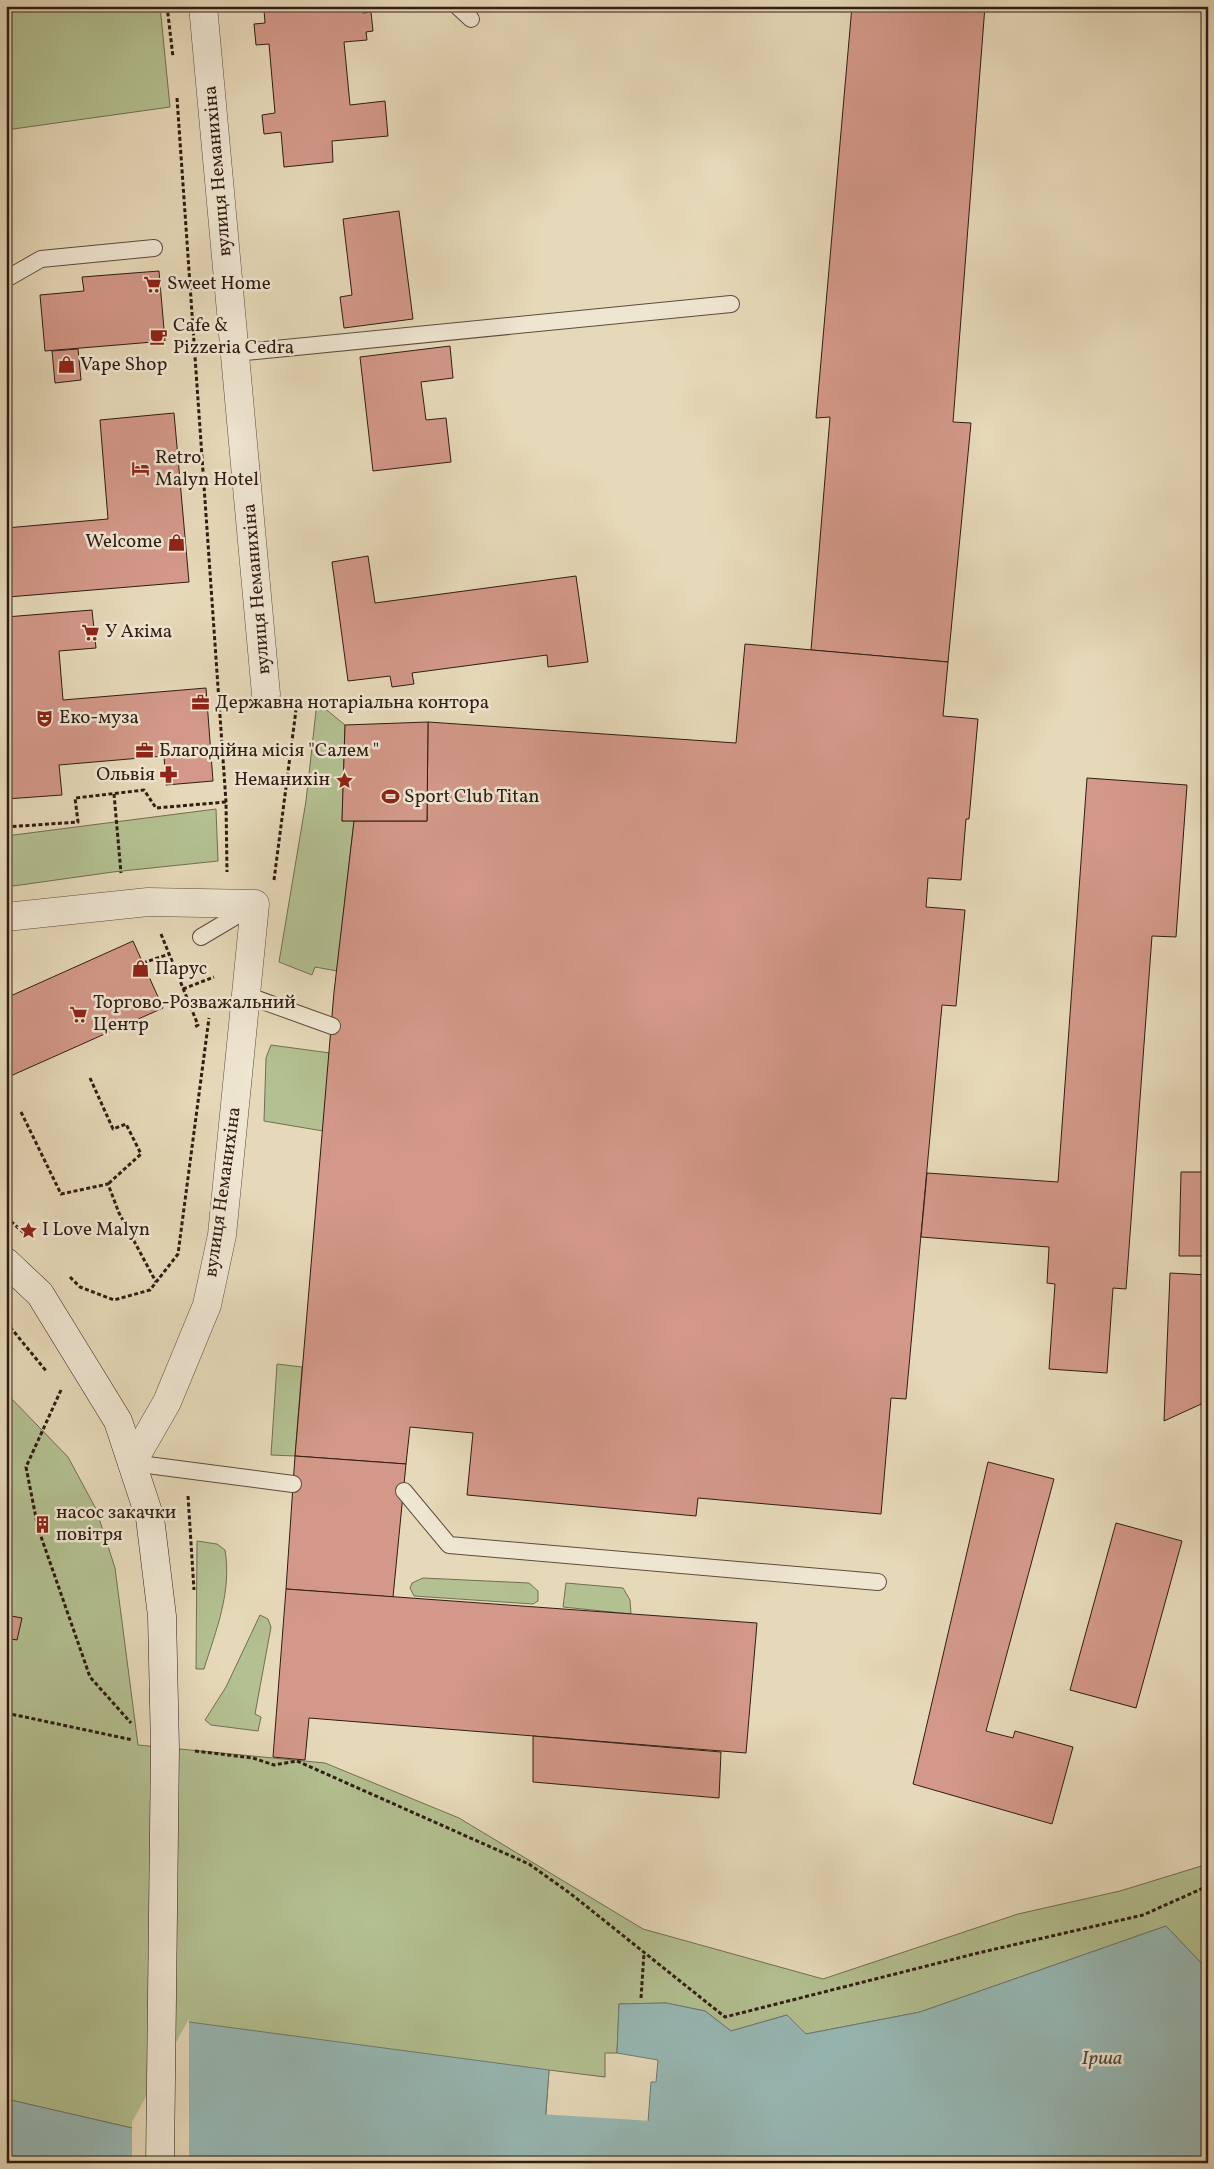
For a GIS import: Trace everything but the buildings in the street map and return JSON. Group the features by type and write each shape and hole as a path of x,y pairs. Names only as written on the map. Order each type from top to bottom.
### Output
{"street":[{"name":"вулиця Неманихіна","path":"203,6 266,694"},
{"path":"6,917 148,902 255,904"},
{"name":"вулиця Неманихіна","path":"132,1463 167,1402 207,1305 222,1235 255,904"},
{"path":"6,1262 40,1294 118,1421 150,1518 178,1749 160,2163"}],"lane":[{"path":"457,6 471,19"},
{"path":"6,279 41,259 154,248"},
{"path":"235,353 731,304"},
{"path":"201,937 255,904"},
{"path":"246,995 332,1026"},
{"path":"132,1463 293,1484"},
{"path":"404,1491 449,1545 878,1582"}],"path":[{"path":"167,6 173,58"},
{"path":"176,96 226,802 227,873 217,874"},
{"path":"6,827 78,822 75,798 144,790 156,808 226,802"},
{"path":"114,794 121,877"},
{"path":"159,929 198,1025 193,1028"},
{"path":"201,937 214,976 213,986"},
{"path":"143,963 169,954"},
{"path":"183,989 214,976"},
{"path":"67,1274 80,1287 114,1300 150,1290 178,1254 209,1016"},
{"path":"21,1112 60,1194 108,1184 141,1154 126,1124 113,1128 90,1078"},
{"path":"108,1184 120,1213 156,1282"},
{"path":"6,1217 26,1236"},
{"path":"6,1322 50,1375"},
{"path":"56,1382 66,1396"},
{"path":"61,1390 26,1467 38,1528 90,1678 137,1730"},
{"path":"6,1713 135,1740"},
{"path":"178,1749 253,1758 274,1766 296,1761 529,1864 725,2017 978,1953 1143,1915 1208,1886"},
{"path":"641,1998 644,1952"}],"green space":[{"path":"6,6 160,6 170,107 6,130"},
{"path":"317,702 345,725 342,821 354,821 337,971 315,967 312,975 279,962 306,801"},
{"path":"216,809 218,861 113,872 6,887 6,836"},
{"path":"271,1045 330,1053 323,1131 264,1121 266,1058"},
{"path":"277,1364 302,1367 295,1456 271,1455"},
{"path":"6,1393 68,1457 96,1509 115,1568 138,1745 325,1763 459,1818 643,1929 823,1979 1018,1914 1120,1891 1208,1864 1208,1966 1205,1967 1166,1926 920,2012 806,2034 787,2015 731,2031 705,2011 666,2003 619,2004 617,2053 605,2053 605,2077 549,2070 545,2127 132,2128 6,2099"},
{"path":"197,1541 217,1544 225,1550 227,1566 222,1611 204,1669 196,1669"},
{"path":"423,1578 529,1583 538,1591 538,1601 533,1604 414,1596 410,1588 412,1583"},
{"path":"566,1583 623,1588 630,1600 631,1614 563,1607"},
{"path":"260,1615 268,1619 271,1627 255,1714 261,1717 258,1731 211,1725 205,1720 226,1687"}],"water":[{"name":"Ірша","path":"1166,1926 1205,1967 1208,1966 1208,2163 645,2163 651,2082 656,2082 658,2060 617,2053 619,2004 666,2003 705,2011 731,2031 787,2015 806,2034 920,2012"},
{"path":"189,2022 549,2070 542,2163 6,2163 6,2099 132,2128"}],"pier":[{"path":"189,2019 189,2163 132,2163 132,2122"}],"waterway":[{"name":"Ірша","path":"409,2163 537,2145 731,2157"}],"place":[{"name":"Sweet Home","path":"153,284"},
{"name":"Cafe & Pizzeria Cedra","path":"159,337"},
{"name":"Vape Shop","path":"66,365"},
{"name":"Retro Malyn Hotel","path":"141,469"},
{"name":"Welcome","path":"176,542"},
{"name":"У Акіма","path":"91,632"},
{"name":"Державна нотаріальна контора","path":"201,703"},
{"name":"Еко-муза","path":"45,718"},
{"name":"Благодійна місія \"Салем \"","path":"145,751"},
{"name":"Ольвія","path":"169,775"},
{"name":"Неманихін","path":"344,780"},
{"name":"Sport Club Titan","path":"390,797"},
{"name":"Парус","path":"141,969"},
{"name":"Торгово-Розважальний Центр","path":"79,1014"},
{"name":"I Love Malyn","path":"28,1230"},
{"name":"насос закачки повітря","path":"42,1524"}]}
